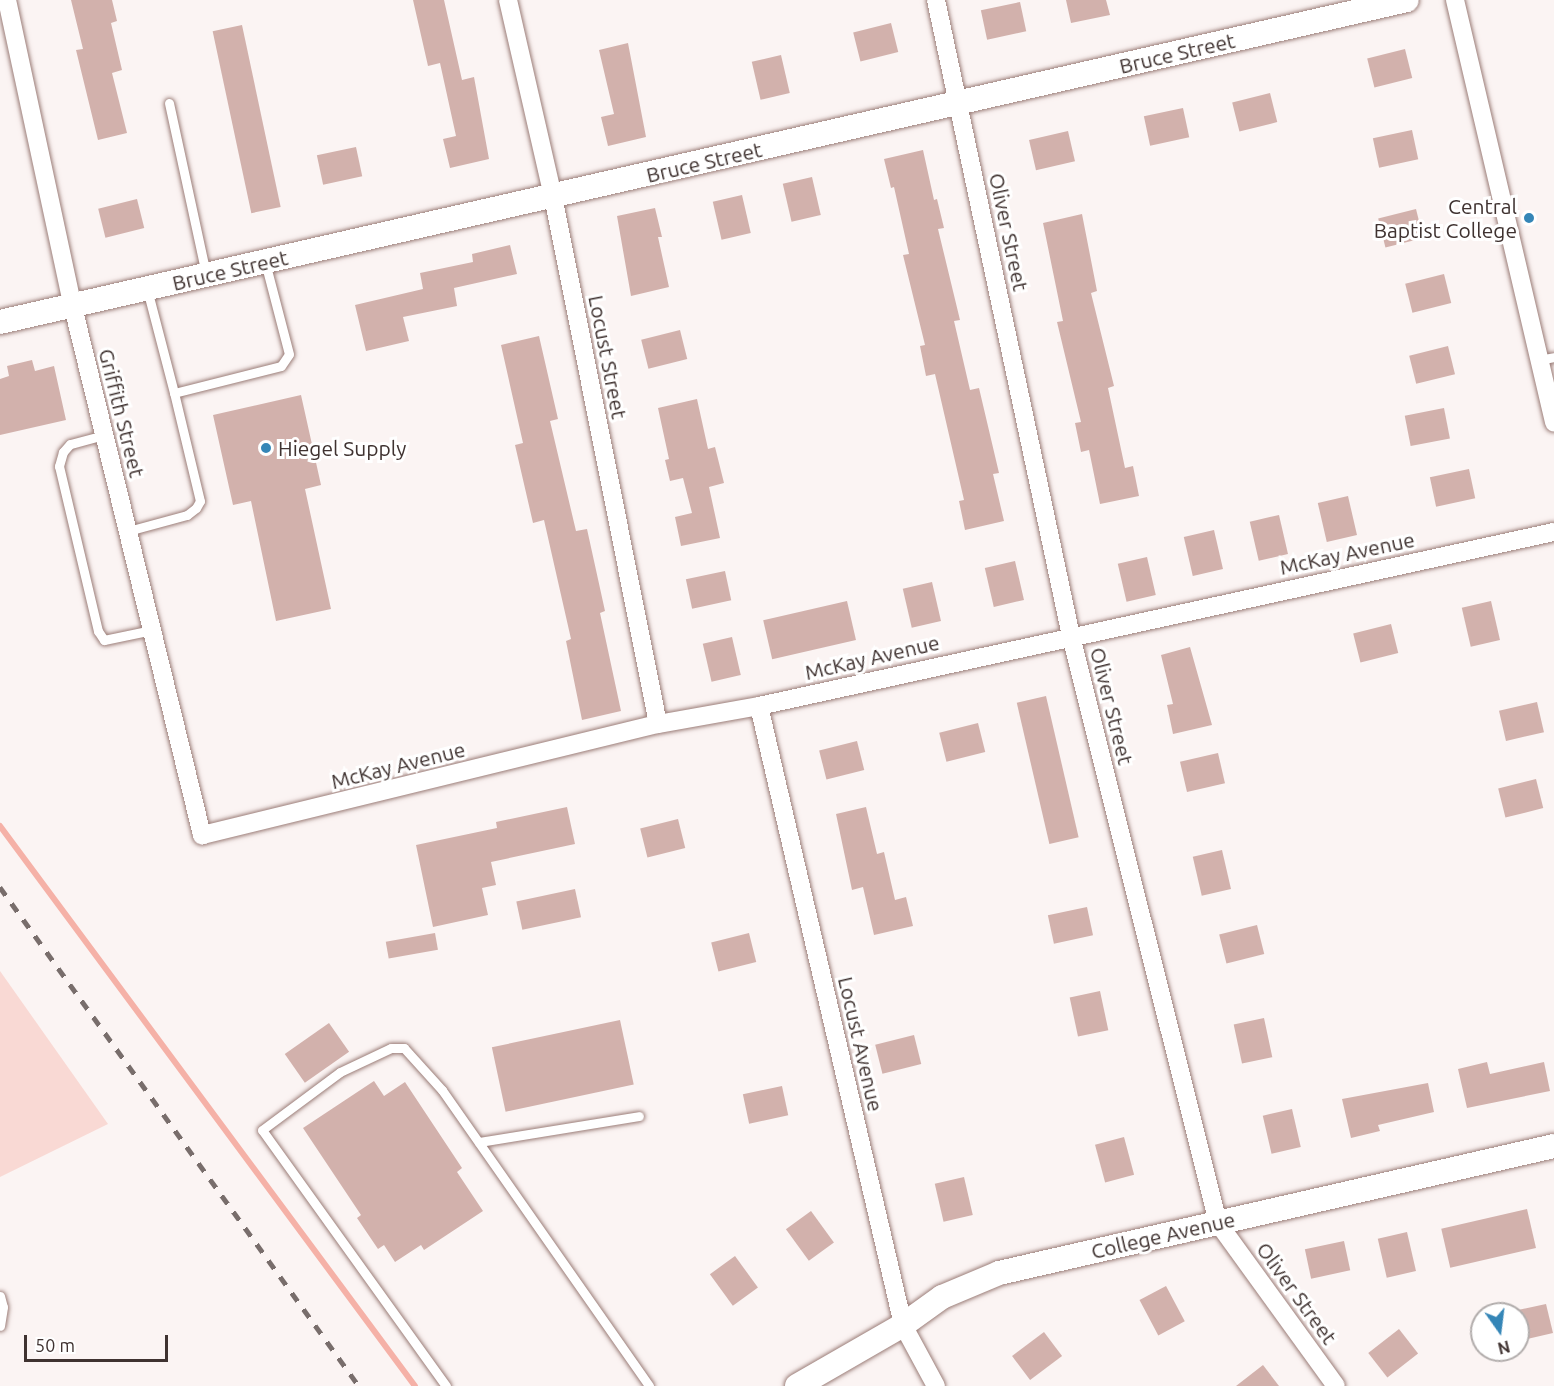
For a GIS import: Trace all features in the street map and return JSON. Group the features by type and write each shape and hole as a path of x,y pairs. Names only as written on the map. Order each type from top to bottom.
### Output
{"street":[{"name":"Griffith Street","path":"7,0 73,307 202,835"},
{"name":"Locust Street","path":"508,0 553,196 658,724"},
{"name":"Oliver Street","path":"936,0 1071,636 1218,1223 1336,1386"},
{"name":"Bruce Street","path":"0,322 1407,0"},
{"path":"1455,0 1547,358 1554,423"},
{"name":"McKay Avenue","path":"202,835 658,724 759,706 1554,532"},
{"name":"Locust Avenue","path":"759,706 903,1325 936,1386"},
{"name":"College Avenue","path":"797,1386 903,1325 942,1297 999,1273 1553,1149"}],"lane":[{"path":"169,103 206,276"},
{"path":"174,393 281,366 289,354 264,262"},
{"path":"128,531 187,515 196,508 200,501 147,289"},
{"path":"104,435 70,444 63,452 59,466 98,631 104,640 152,630"},
{"path":"446,1386 262,1130 340,1072 391,1048 404,1048 442,1090 649,1386"},
{"path":"479,1142 639,1116"},
{"path":"0,1296 3,1307 0,1326"}],"shaded area":[{"path":"0,971 108,1124 0,1177"}],"building":[{"path":"71,0 112,0 117,21 111,23 122,70 112,73 127,133 98,140 76,50 83,49"},
{"path":"413,0 444,0 462,80 474,77 489,159 450,168 443,139 456,136 440,63 428,66"},
{"path":"1066,0 1106,0 1110,15 1071,23"},
{"path":"1020,2 1026,31 987,40 981,10"},
{"path":"891,23 898,52 860,62 853,32"},
{"path":"242,25 281,207 251,213 213,31"},
{"path":"628,43 646,137 608,146 601,117 614,114 599,50"},
{"path":"1405,49 1412,78 1374,88 1367,58"},
{"path":"781,55 790,93 761,100 752,62"},
{"path":"1270,93 1277,122 1239,132 1232,102"},
{"path":"1183,108 1189,137 1150,146 1144,116"},
{"path":"1412,130 1418,159 1379,168 1373,138"},
{"path":"1068,131 1075,161 1036,170 1029,140"},
{"path":"356,147 362,176 323,185 317,155"},
{"path":"923,150 934,200 937,199 944,228 938,229 960,320 954,321 970,390 979,388 999,473 993,474 1004,521 965,530 959,501 964,500 935,374 926,376 920,346 925,345 903,255 909,254 894,187 891,188 884,159"},
{"path":"812,177 821,215 792,222 783,184"},
{"path":"742,195 751,233 722,240 713,202"},
{"path":"137,199 144,228 105,238 98,209"},
{"path":"655,208 662,237 658,237 669,287 631,296 617,216"},
{"path":"1416,209 1423,238 1385,248 1378,218"},
{"path":"1082,214 1097,291 1091,293 1114,386 1108,388 1125,468 1133,466 1139,496 1100,504 1089,450 1081,452 1075,423 1081,422 1057,322 1063,321 1043,223"},
{"path":"510,245 517,274 454,288 457,306 403,317 409,341 366,351 355,305 423,289 420,273 473,262 472,254"},
{"path":"1444,274 1451,303 1412,313 1405,284"},
{"path":"680,330 687,359 648,369 641,340"},
{"path":"539,336 558,419 550,421 576,531 587,529 605,611 600,613 621,711 582,720 566,641 571,639 544,520 533,523 515,445 523,443 501,345"},
{"path":"1448,346 1455,374 1416,384 1409,356"},
{"path":"32,360 35,371 54,366 66,420 0,435 0,379 9,376 7,366"},
{"path":"301,395 321,485 305,489 331,609 276,621 251,501 233,505 213,415"},
{"path":"697,399 708,449 715,447 724,483 709,487 720,538 681,546 675,517 692,513 683,478 670,481 665,460 669,459 658,408"},
{"path":"1444,408 1450,438 1411,446 1405,416"},
{"path":"1469,469 1475,498 1436,507 1430,477"},
{"path":"1348,496 1357,535 1327,542 1318,503"},
{"path":"1279,515 1288,554 1259,561 1250,522"},
{"path":"1214,530 1223,569 1193,576 1184,537"},
{"path":"1147,557 1156,595 1127,602 1118,564"},
{"path":"1015,561 1024,600 994,607 985,568"},
{"path":"725,571 731,600 692,609 686,579"},
{"path":"932,582 941,621 912,628 903,589"},
{"path":"847,601 856,640 772,659 763,620"},
{"path":"1491,601 1500,640 1471,647 1462,608"},
{"path":"1391,624 1398,653 1360,663 1353,633"},
{"path":"732,637 741,675 712,682 703,644"},
{"path":"1190,647 1212,725 1173,734 1167,705 1173,704 1161,655"},
{"path":"1046,696 1079,837 1049,844 1017,703"},
{"path":"1537,702 1544,732 1506,741 1499,711"},
{"path":"978,723 985,752 946,762 939,733"},
{"path":"857,741 864,770 826,780 819,750"},
{"path":"1218,753 1225,783 1187,792 1180,762"},
{"path":"1536,779 1543,808 1505,818 1498,788"},
{"path":"567,807 575,844 491,862 496,885 482,888 488,915 433,927 416,845 497,828 496,822"},
{"path":"866,807 877,854 884,852 895,900 906,897 913,926 874,935 863,887 852,890 836,814"},
{"path":"678,819 685,848 647,858 640,828"},
{"path":"1222,850 1231,889 1202,896 1193,857"},
{"path":"575,889 581,917 522,930 516,901"},
{"path":"1087,907 1093,935 1054,944 1048,915"},
{"path":"1257,925 1264,954 1226,964 1219,934"},
{"path":"435,933 438,950 389,958 386,942"},
{"path":"749,933 756,962 718,972 711,942"},
{"path":"1100,991 1108,1030 1078,1037 1070,997"},
{"path":"1264,1018 1272,1057 1242,1064 1234,1024"},
{"path":"620,1020 634,1085 506,1112 492,1047"},
{"path":"329,1023 349,1052 305,1083 285,1054"},
{"path":"914,1035 921,1064 882,1074 875,1045"},
{"path":"1487,1062 1490,1074 1544,1062 1550,1091 1467,1108 1458,1069"},
{"path":"374,1081 384,1096 405,1082 462,1168 457,1172 483,1211 424,1250 421,1245 395,1262 384,1245 378,1249 357,1218 361,1215 303,1128"},
{"path":"1428,1083 1434,1112 1378,1125 1380,1131 1351,1138 1342,1099"},
{"path":"782,1086 788,1115 749,1124 743,1094"},
{"path":"1292,1109 1301,1147 1272,1154 1263,1116"},
{"path":"1124,1137 1134,1175 1105,1182 1095,1145"},
{"path":"964,1177 973,1215 944,1222 935,1184"},
{"path":"1527,1209 1536,1248 1450,1268 1441,1229"},
{"path":"811,1211 834,1243 809,1261 786,1229"},
{"path":"1407,1232 1416,1271 1387,1278 1378,1239"},
{"path":"1344,1241 1350,1270 1311,1279 1305,1249"},
{"path":"735,1256 758,1288 733,1306 710,1274"},
{"path":"1166,1286 1185,1321 1158,1335 1140,1300"},
{"path":"1546,1304 1553,1333 1530,1338 1530,1307"},
{"path":"1399,1329 1418,1353 1387,1377 1368,1353"},
{"path":"1044,1332 1062,1356 1030,1380 1012,1356"},
{"path":"1263,1365 1279,1386 1236,1386"}],"waterway":[{"path":"0,826 415,1386"}],"railway":[{"path":"0,887 359,1386"}],"place":[{"name":"Central Baptist College","path":"1529,218"},
{"name":"Hiegel Supply","path":"266,448"}]}
